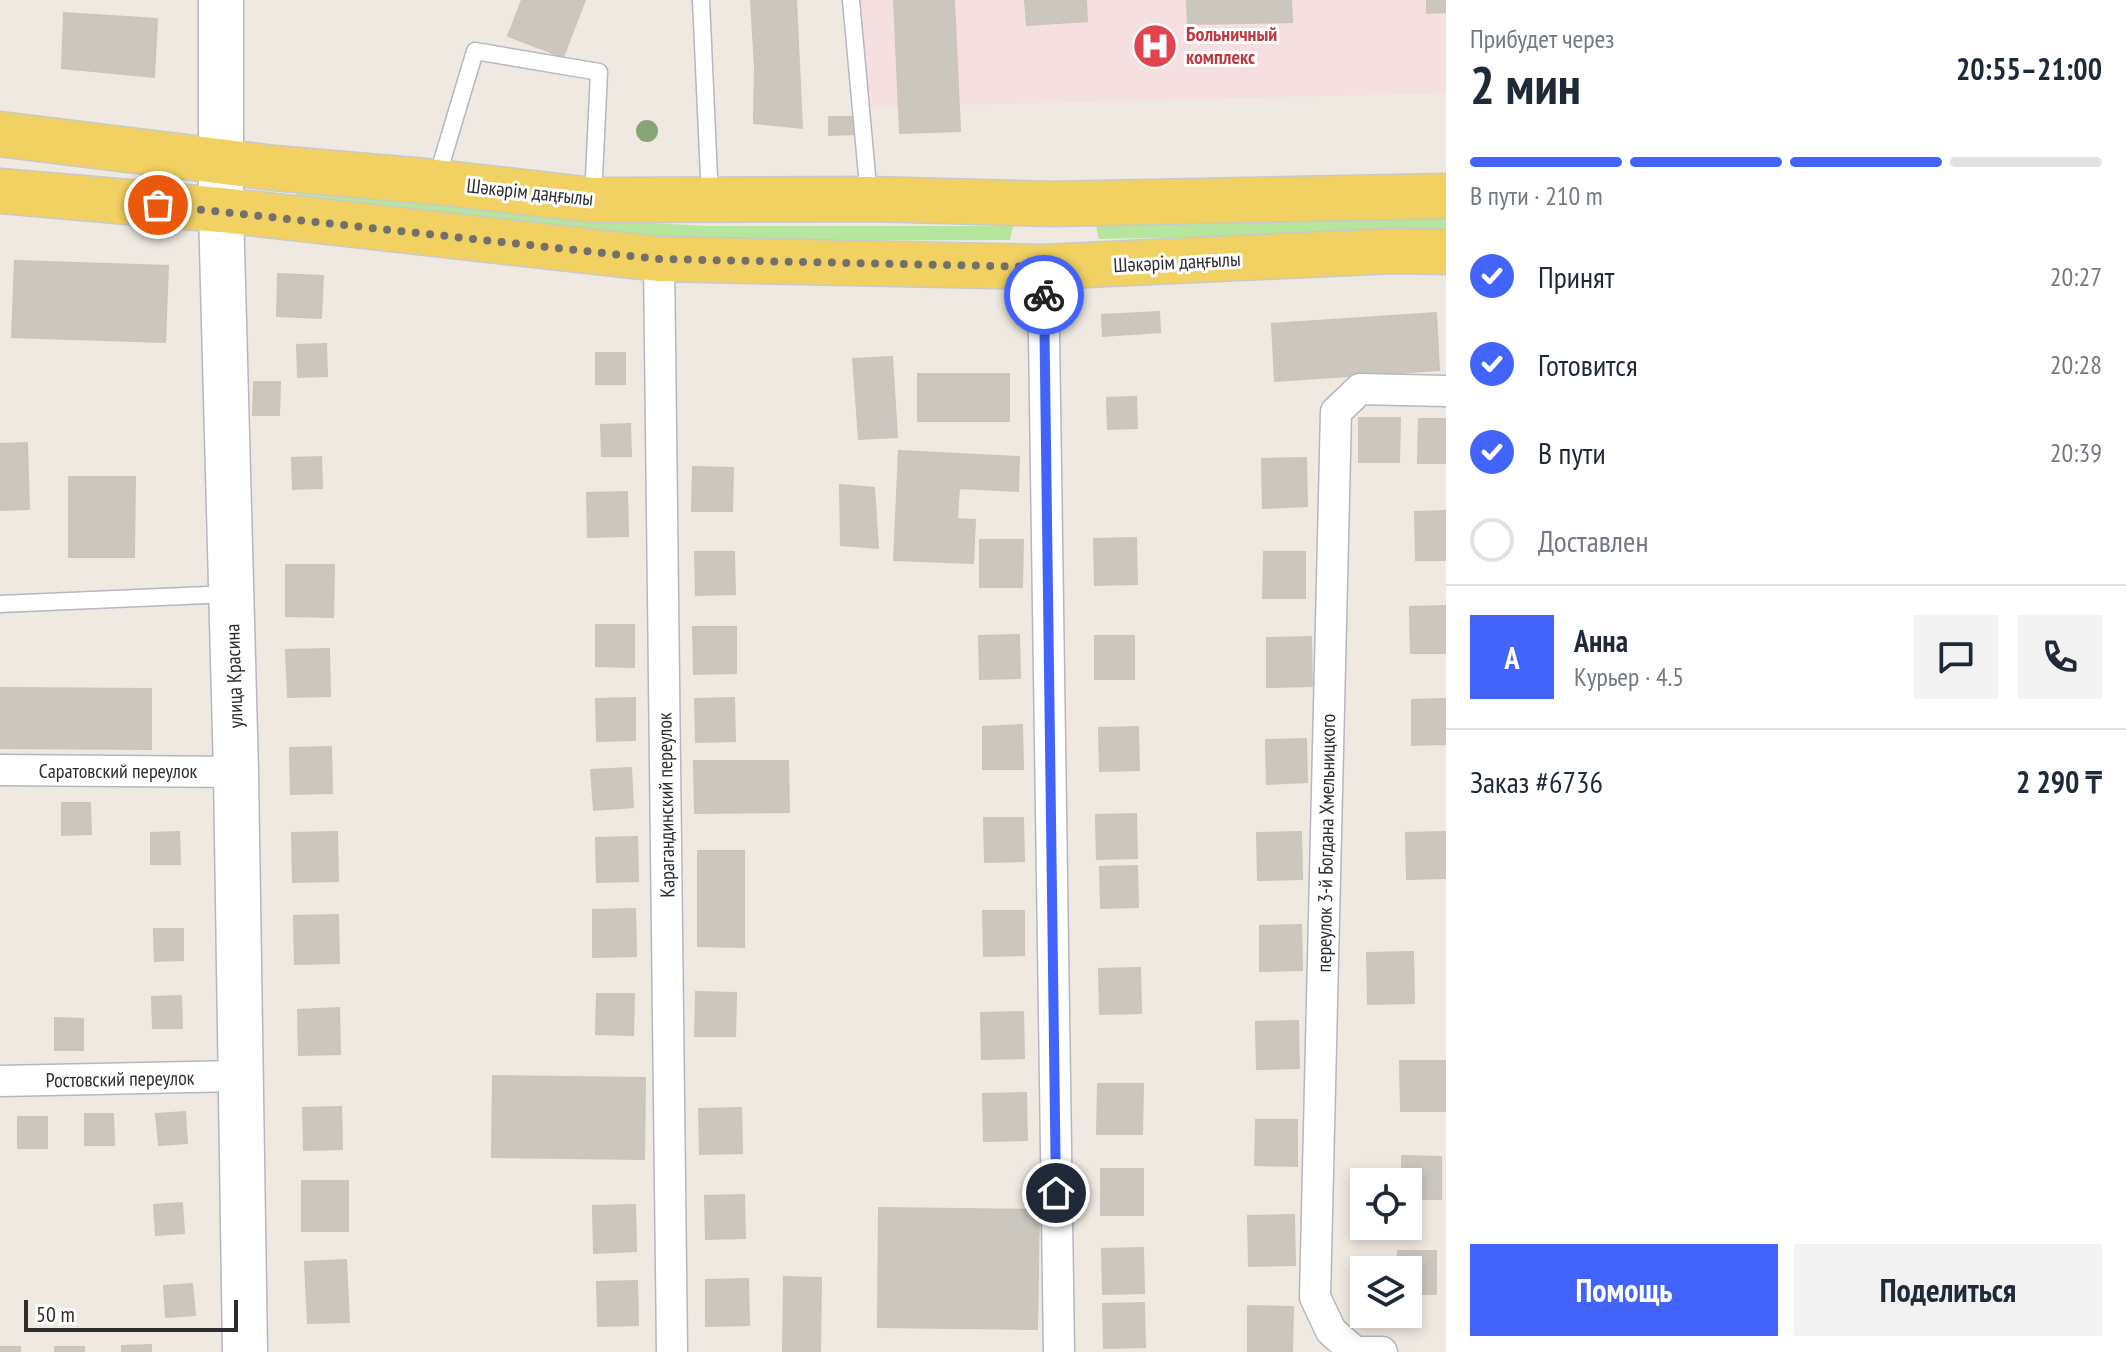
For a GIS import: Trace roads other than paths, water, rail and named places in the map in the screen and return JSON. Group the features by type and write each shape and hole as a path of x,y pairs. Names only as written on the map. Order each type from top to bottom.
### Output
{"main road":[{"name":"Шәкәрім даңғылы","path":"0,134 274,168 593,200 869,199 1052,204 1446,196"},
{"name":"Шәкәрім даңғылы","path":"0,191 221,210 659,259 1043,267 1393,251 1446,252"},
{"path":"1043,267 1052,204"}],"street":[{"name":"улица Красина","path":"221,0 221,210 236,772 245,1352"},
{"name":"Карагандинский переулок","path":"659,259 672,1352"},
{"path":"1043,267 1059,1352"},
{"name":"переулок 3-й Богдана Хмельницкого","path":"1382,1352 1355,1352 1331,1331 1315,1297 1336,412 1360,389 1446,391"},
{"name":"Саратовский переулок","path":"0,770 236,772"},
{"name":"Ростовский переулок","path":"0,1081 239,1076"}],"lane":[{"path":"701,0 710,201"},
{"path":"851,0 869,199"},
{"path":"436,182 475,51 599,72 593,200"},
{"path":"0,604 231,594"}],"place":[{"name":"Больничный комплекс","path":"1155,46"}]}
